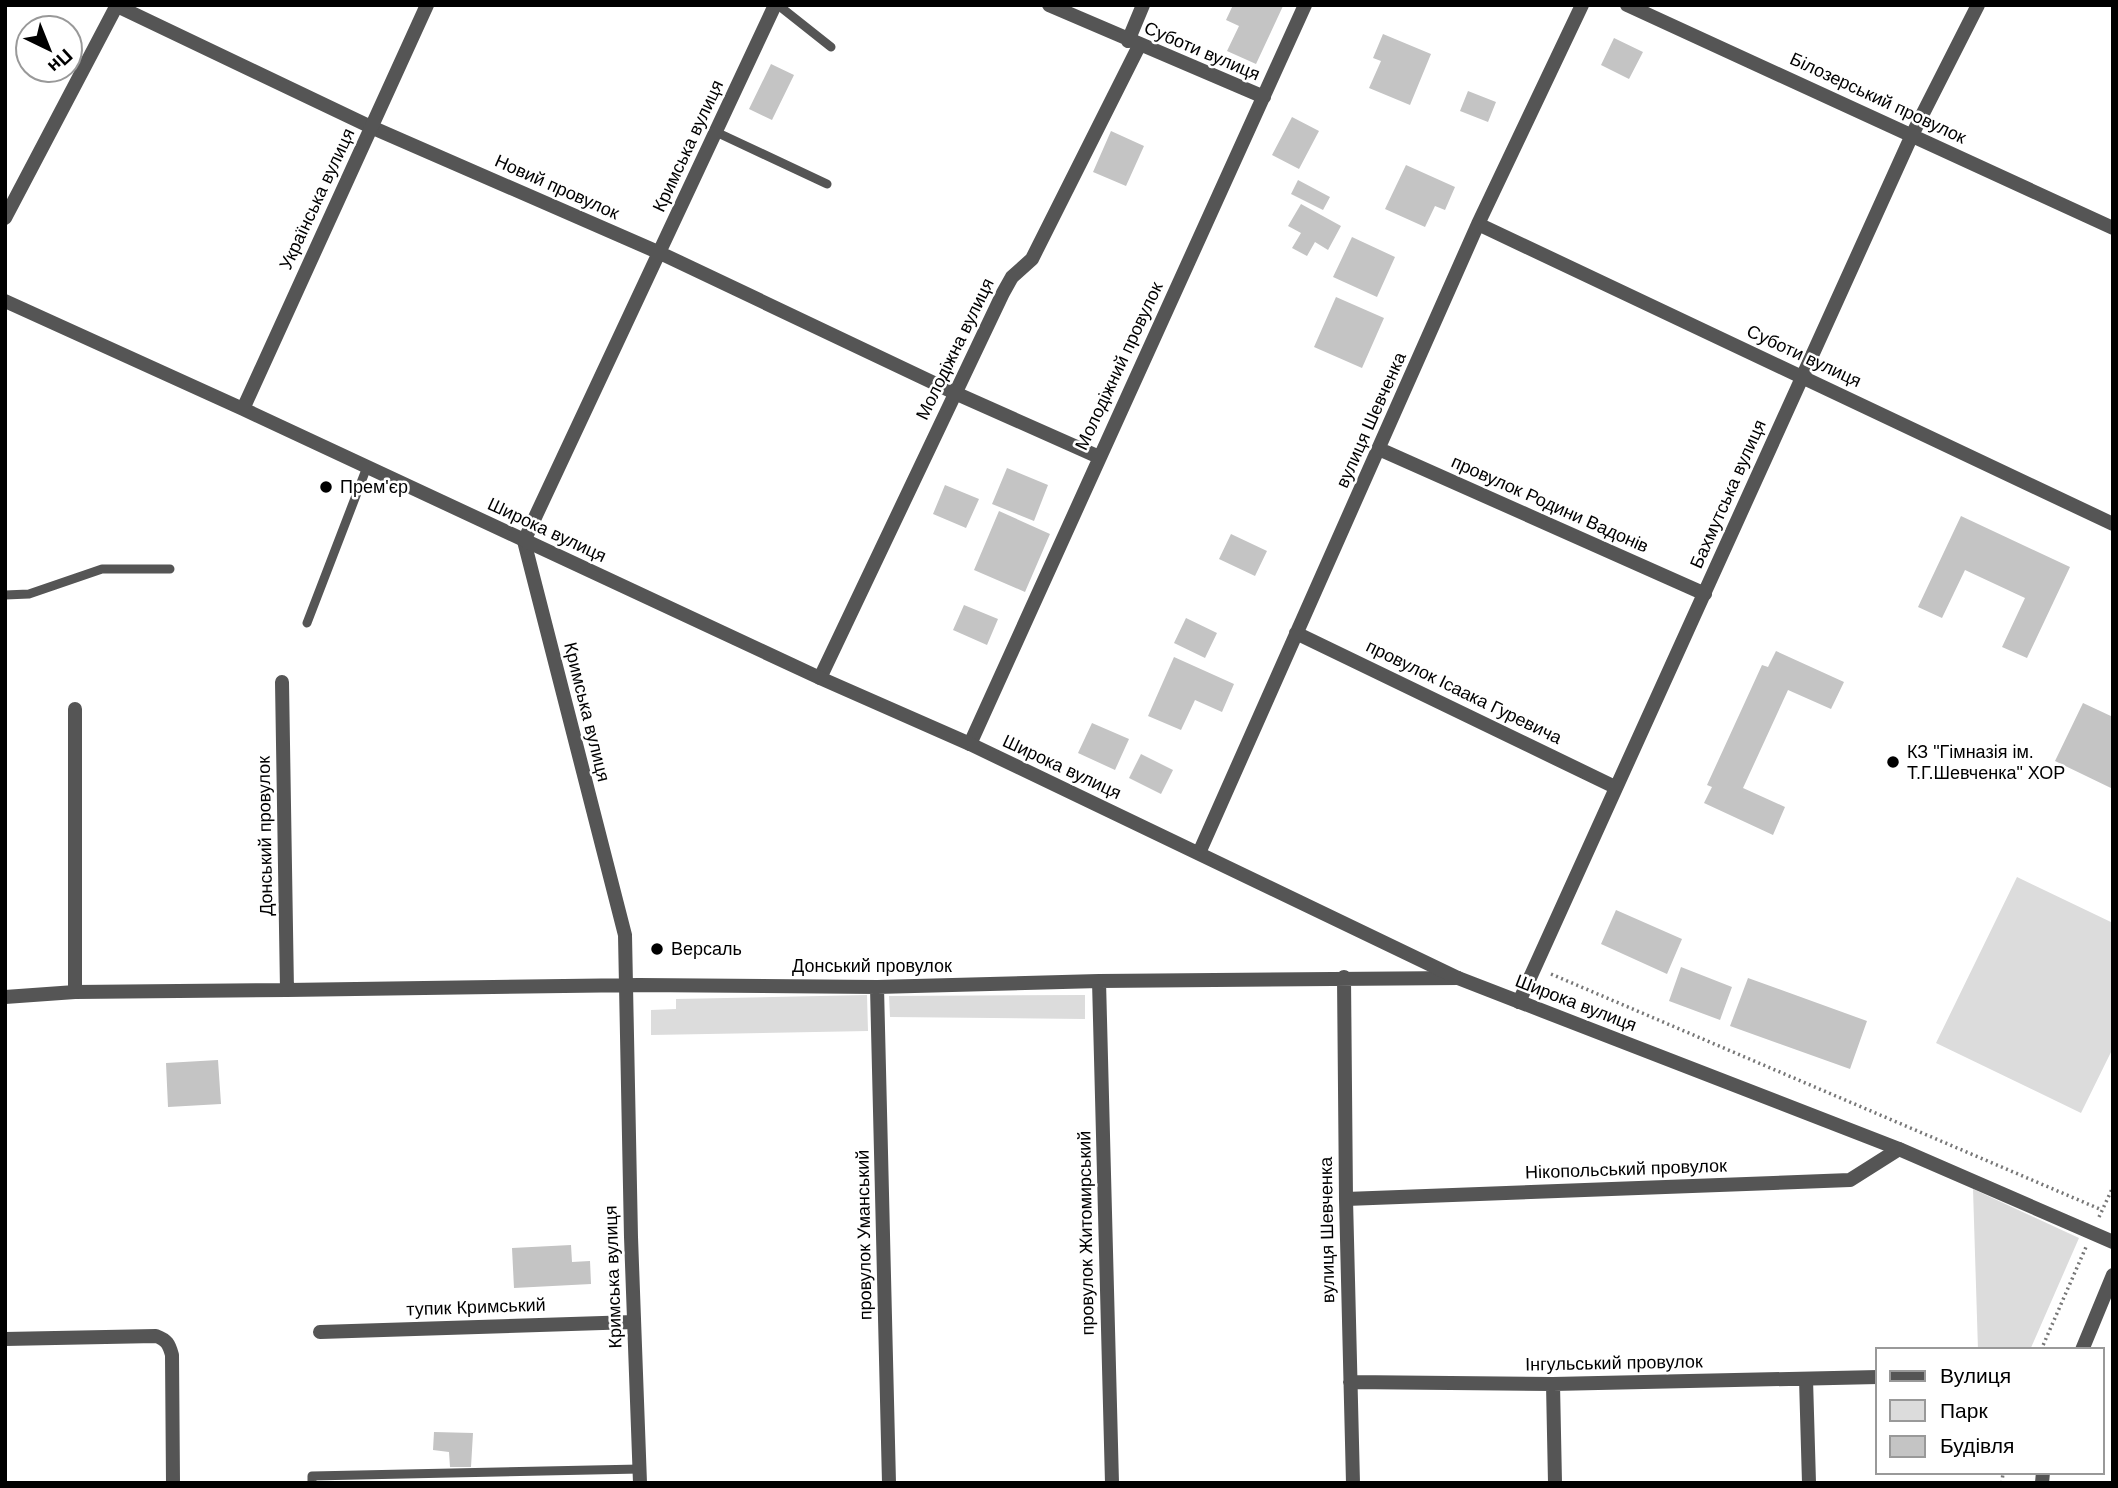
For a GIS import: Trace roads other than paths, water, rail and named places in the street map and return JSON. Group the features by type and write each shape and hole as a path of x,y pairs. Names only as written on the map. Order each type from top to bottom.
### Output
{"street":[{"name":"Українська вулиця","path":"243,409 427,5"},
{"name":"Кримська вулиця","path":"640,1476 625,935 524,541 776,5"},
{"name":"Суботи вулиця","path":"1049,5 1264,97"},
{"name":"Молодіжна вулиця","path":"820,678 1007,285 1032,259 1134,43 1143,5"},
{"name":"Молодіжний провулок","path":"970,744 1305,5"},
{"name":"вулиця Шевченка","path":"1199,853 1478,224 1582,5"},
{"name":"Білозерський провулок","path":"1627,5 2113,228"},
{"name":"Бахмутська вулиця","path":"1519,1002 1912,135 1978,5"},
{"name":"Новий провулок","path":"116,6 371,127 660,253 955,393 1099,457"},
{"path":"5,218 116,6"},
{"name":"Суботи вулиця","path":"1478,224 2113,524"},
{"name":"Широка вулиця","path":"5,301 820,678 970,744 1458,978 1899,1149 2113,1242"},
{"name":"провулок Родини Вадонів","path":"1379,449 1705,594"},
{"name":"провулок Ісаака Гуревича","path":"1296,633 1615,787"},
{"name":"Донський провулок","path":"282,682 286,990"},
{"path":"75,709 75,992"},
{"name":"вулиця Шевченка","path":"1344,977 1353,1483"},
{"name":"Донський провулок","path":"5,997 75,992 625,985 877,987 1344,977 1458,978"},
{"name":"провулок Житомирський","path":"1099,981 1112,1483"},
{"name":"провулок Уманський","path":"877,987 889,1483"},
{"name":"Нікопольський провулок","path":"1346,1199 1850,1180 1899,1149"},
{"path":"2083,1348 2113,1275"},
{"name":"тупик Кримський","path":"320,1332 634,1322"},
{"path":"5,1339 156,1336 169,1344 172,1355 173,1483"},
{"name":"Інгульський провулок","path":"1350,1382 1553,1384 1876,1377"},
{"path":"1806,1379 1809,1483"},
{"path":"1553,1384 1555,1483"}],"lane":[{"path":"776,5 831,47"},
{"path":"716,132 827,184"},
{"path":"307,623 367,467"},
{"path":"5,595 29,594 102,569 170,569"},
{"path":"312,1483 312,1476 429,1479 640,1476"}],"place":[{"name":"Прем'єр","path":"326,487"},
{"name":"КЗ \"Гімназія ім. Т.Г.Шевченка\" ХОР","path":"1893,762"},
{"name":"Версаль","path":"657,949"}]}
